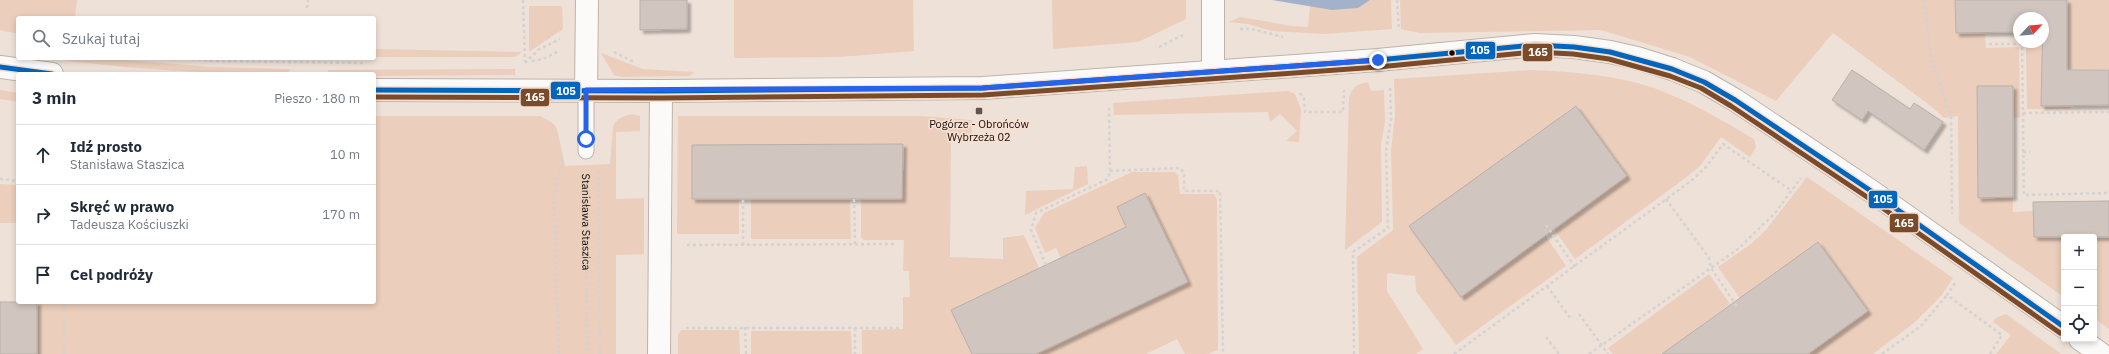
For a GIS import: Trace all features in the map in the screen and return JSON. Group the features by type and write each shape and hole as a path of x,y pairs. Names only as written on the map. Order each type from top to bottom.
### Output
{"street":[{"path":"586,90 587,0"},
{"path":"1213,0 1213,71"},
{"path":"376,90 661,91 982,88 1371,60 1535,45 1574,47 1637,58 1704,82 1756,112 2061,326"},
{"path":"0,67 37,72"},
{"path":"659,354 661,91"},
{"path":"2084,342 2101,354"}],"lane":[{"path":"586,90 586,151"}],"path":[{"path":"307,8 308,0"},
{"path":"523,0 525,90"},
{"path":"1397,0 1399,35"},
{"path":"1924,0 1931,58 1951,117 1952,220"},
{"path":"1158,48 1188,32 1252,29 1288,38"},
{"path":"525,62 538,50 562,38"},
{"path":"1989,44 2022,44 2024,195 2109,194"},
{"path":"517,62 543,59 570,46 603,46 631,61 638,62"},
{"path":"206,60 370,63"},
{"path":"1354,354 1353,252 1388,228 1386,151 1391,119 1390,83"},
{"path":"1305,112 1342,112 1343,91 1348,86"},
{"path":"1046,265 1031,230 1036,212 1108,179 1110,171 1109,99"},
{"path":"2023,113 2109,112"},
{"path":"1454,354 1666,199 1706,167 1723,144 1792,191"},
{"name":"Stanisława Staszica","path":"586,151 587,354"},
{"path":"559,354 554,202 555,187 564,152"},
{"path":"2023,152 2030,152"},
{"path":"599,164 600,354"},
{"path":"1110,171 1180,168 1184,173 1184,191 1220,191 1223,354"},
{"path":"1589,354 1738,249 1776,213 1804,173"},
{"path":"0,179 16,181"},
{"path":"854,199 855,244"},
{"path":"1666,199 1709,258 1711,268 1738,308"},
{"path":"743,200 743,245"},
{"path":"1546,225 1575,266"},
{"path":"680,245 895,244"},
{"path":"1882,354 1921,326 1956,283"},
{"path":"1547,286 1571,319"},
{"path":"1947,295 2002,335 1990,354"},
{"path":"64,304 64,354"},
{"path":"1579,314 1608,354"},
{"path":"745,327 746,354"},
{"path":"679,328 902,328"},
{"path":"855,328 855,354"},
{"path":"1546,337 1559,354"}],"shaded area":[{"path":"0,0 77,0 75,16 16,16 16,34 0,30"},
{"path":"734,0 913,0 914,51 839,57 734,58"},
{"path":"1052,0 1186,0 1186,19 1138,42 1053,49"},
{"path":"1370,0 1391,0 1392,29 1324,34 1272,31 1248,24 1229,22 1240,17 1292,26 1308,27 1310,6 1326,9 1348,9"},
{"path":"1400,0 1955,0 1956,33 1985,33 1986,48 2019,48 2020,118 2013,117 2012,86 1977,87 1978,197 2013,197 2013,212 2033,211 2034,237 2061,237 2061,295 1959,223 1958,116 1944,118 1932,107 1833,33 1776,101 1690,57 1601,30 1420,33 1401,29"},
{"path":"2067,0 2109,0 2109,69 2042,70 2041,106 2071,105 2071,109 2027,109 2026,48 2049,48 2049,32 2067,32"},
{"path":"529,6 562,6 563,29 529,52"},
{"path":"376,49 522,52 515,57 376,57"},
{"path":"601,53 643,69 694,72 690,76 622,77 614,75"},
{"path":"64,60 126,60 212,67 291,69 289,72 197,72"},
{"path":"515,69 515,75 376,76 376,72 329,72 327,70"},
{"path":"1533,70 1579,73 1609,77 1654,88 1693,105 1730,125 1754,139 1756,147 1750,157 1721,137 1700,166 1575,259 1554,229 1627,176 1575,106 1558,118 1562,124 1551,133 1546,127 1529,139 1533,146 1514,160 1509,154 1477,177 1541,229 1566,266 1456,345 1416,291 1415,276 1387,273 1387,291 1423,349 1416,354 1359,354 1357,257 1393,230 1391,150 1395,116 1394,79"},
{"path":"1368,82 1371,91 1384,90 1385,122 1381,144 1382,222 1345,250 1349,98 1352,91 1356,87"},
{"path":"0,90 16,93 16,102 0,99"},
{"path":"1288,91 1295,94 1301,109 1299,142 1286,141 1297,131 1280,114 1270,122 1268,112 1114,115 1113,103"},
{"path":"631,114 640,116 640,131 616,132 616,199 644,198 644,254 616,255 616,354 37,354 37,304 376,304 376,116 540,116 554,124 557,129 565,166 610,164 613,127 616,122"},
{"path":"678,116 921,116 972,120 972,139 951,140 950,257 1003,259 1003,238 1024,235 1039,268 951,310 972,354 862,354 862,330 903,329 903,297 910,297 909,271 903,271 904,240 864,240 861,238 861,199 902,198 903,144 692,145 692,199 739,199 739,234 677,234"},
{"path":"1087,166 1088,184 1025,215 1026,191 1073,189 1075,167"},
{"path":"1132,172 1175,172 1178,175 1180,194 1214,194 1217,200 1218,350 1207,354 1185,354 1177,339 1146,354 1036,354 1188,282 1145,193 1117,207 1126,227 1061,258 1056,248 1045,253 1035,228 1044,213"},
{"path":"1807,177 1953,278 1941,296 1914,323 1873,354 1805,354 1822,335 1826,341 1868,311 1817,242 1802,253 1806,259 1783,275 1779,269 1750,290 1754,296 1744,304 1718,267 1751,244 1765,231"},
{"path":"0,184 16,185 16,223 0,223"},
{"path":"751,199 850,199 851,239 751,239"},
{"path":"2097,237 2109,237 2109,329 2097,320"},
{"path":"1709,274 1730,304 1700,326 1682,349 1677,343 1662,354 1613,354 1608,348"},
{"path":"2006,314 2061,354 1996,354 2011,335 1993,322 1996,318"},
{"path":"682,330 739,330 740,354 678,354 678,334"},
{"path":"751,331 851,331 852,354 751,354"}],"water":[{"path":"1272,0 1370,0 1358,8 1332,10"}],"building":[{"path":"640,0 687,0 687,29 640,30"},
{"path":"1955,0 2067,0 2067,70 2109,70 2109,105 2041,106 2042,48 2049,48 2049,12 2013,12 2013,32 1956,33"},
{"path":"1852,70 1910,109 1914,103 1943,122 1924,150 1868,111 1862,120 1832,100"},
{"path":"1977,86 2013,86 2013,197 1978,198"},
{"path":"1576,106 1627,176 1461,297 1409,226"},
{"path":"903,144 902,199 692,199 692,145"},
{"path":"1145,193 1188,282 1036,354 972,354 951,310 1126,227 1117,207"},
{"path":"2109,201 2109,237 2097,237 2097,234 2061,234 2061,237 2034,237 2033,202"},
{"path":"1818,242 1868,311 1808,354 1662,354"},
{"path":"0,302 37,304 37,354 0,354"}],"transit line":[{"name":"105","path":"376,90 661,91 983,88 1378,60 1535,45 1574,47 1610,52 1672,69 1704,82 1735,100 1871,191 2061,325"},
{"name":"165","path":"376,97 661,98 983,95 1378,67 1535,52 1573,54 1609,59 1670,76 1701,88 1731,106 1867,197 2060,333"},
{"name":"105","path":"0,67 37,72"}],"place":[{"name":"Pogórze - Obrońców Wybrzeża 02","path":"979,111"}],"route":[{"path":"586,139 586,90 661,91 982,88 1073,83 1213,71 1378,60"}]}
